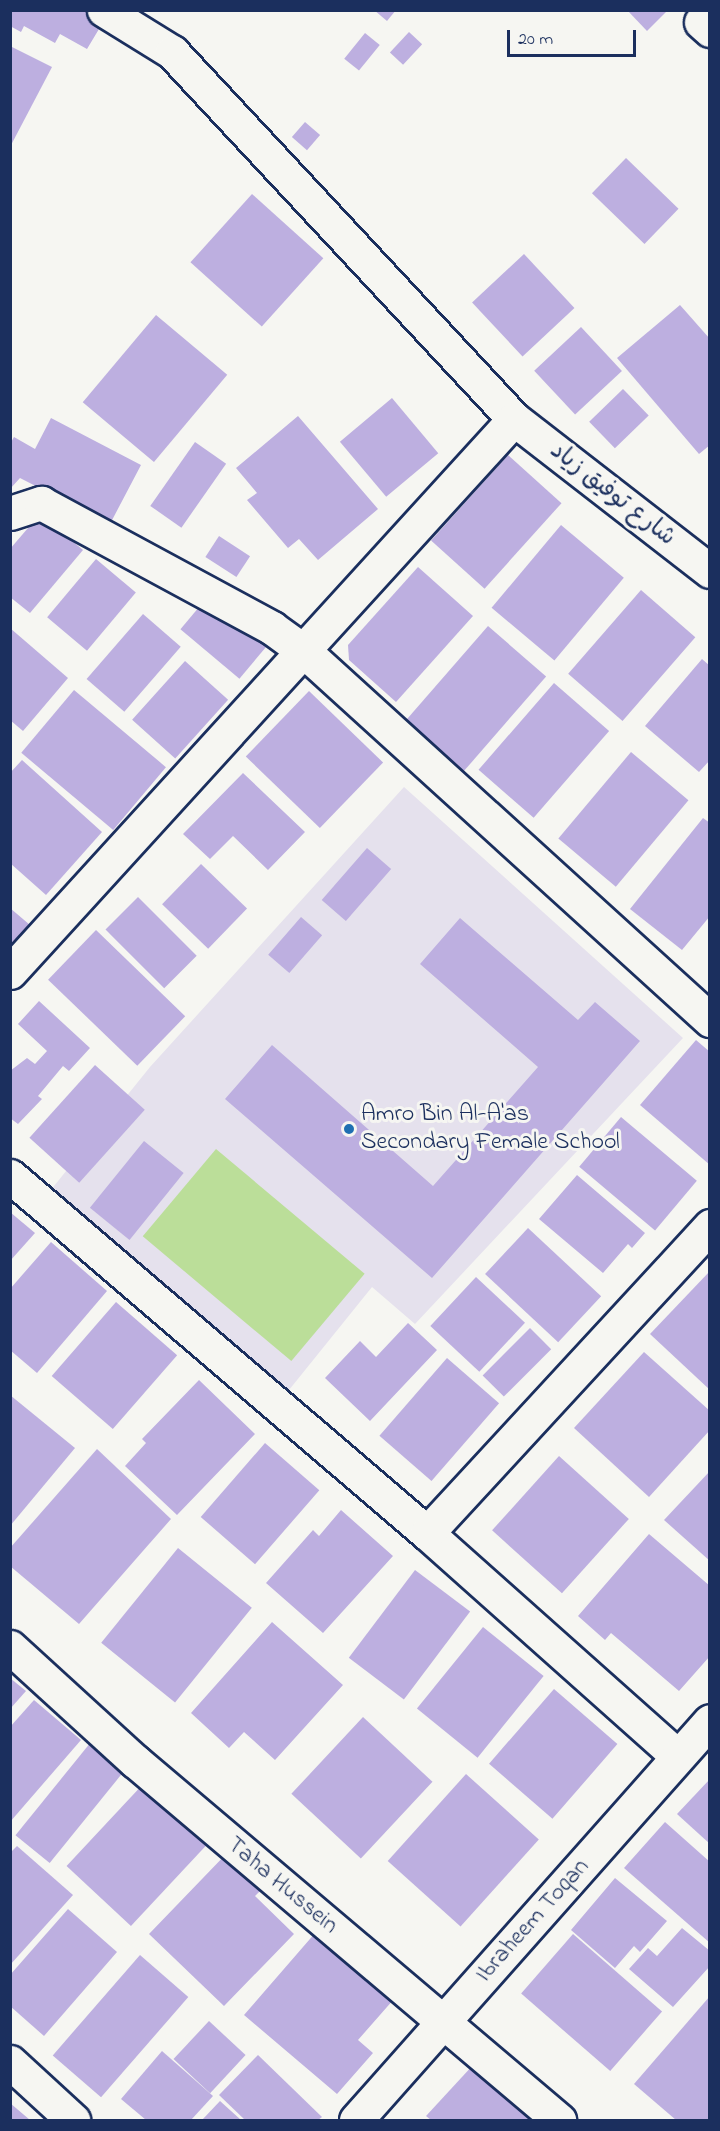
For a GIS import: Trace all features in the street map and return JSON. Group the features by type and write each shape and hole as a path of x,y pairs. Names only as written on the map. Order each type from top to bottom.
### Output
{"street":[{"name":"شارع توفيق زياد","path":"104,10 172,52 513,419 708,567"},
{"path":"10,972 513,419"},
{"path":"10,513 41,503 272,628 304,651 710,1020"},
{"path":"10,1176 428,1533 677,1756"},
{"path":"428,1533 710,1226"},
{"name":"Taha Hussein","path":"10,1647 135,1761 559,2121"},
{"name":"Ibraheem Toqan","path":"356,2121 710,1721"},
{"path":"10,2062 73,2121"}],"shaded area":[{"name":"Amro Bin Al-A'as Secondary Female School","path":"404,787 683,1038 415,1324 372,1287 289,1390 50,1191 150,1067"}],"green space":[{"path":"216,1149 365,1274 291,1361 143,1236"}],"building":[{"path":"10,10 90,10 105,19 87,49 60,34 55,43 24,26 21,32 10,26"},
{"path":"374,10 396,10 387,21"},
{"path":"627,10 668,10 647,31"},
{"path":"409,32 422,44 403,65 390,52"},
{"path":"365,33 380,45 359,71 344,59"},
{"path":"10,46 52,67 10,147"},
{"path":"305,122 320,135 307,150 292,137"},
{"path":"626,158 679,209 644,244 592,193"},
{"path":"252,194 323,258 262,327 190,262"},
{"path":"524,254 574,308 523,357 472,302"},
{"path":"680,305 710,339 710,445 699,454 617,358"},
{"path":"156,315 227,375 154,462 83,402"},
{"path":"581,327 622,371 575,415 534,371"},
{"path":"623,389 649,416 615,448 589,422"},
{"path":"392,398 438,453 386,497 340,442"},
{"path":"298,416 378,509 318,560 299,539 288,548 247,500 257,493 236,468"},
{"path":"51,418 141,465 110,524 20,478 10,489 10,444 14,437 35,449"},
{"path":"195,442 226,464 181,528 150,506"},
{"path":"508,455 562,503 485,589 431,540"},
{"path":"40,514 83,550 30,613 10,597 10,549"},
{"path":"561,525 624,578 554,660 492,608"},
{"path":"219,536 250,556 236,577 205,557"},
{"path":"96,559 136,592 87,651 47,617"},
{"path":"418,567 473,616 396,702 349,660 348,645"},
{"path":"641,590 695,637 623,721 568,674"},
{"path":"210,594 269,643 239,679 180,629"},
{"path":"143,614 181,647 124,712 87,679"},
{"path":"488,626 546,677 461,774 403,723"},
{"path":"10,628 68,678 23,731 10,720"},
{"path":"702,659 710,666 710,760 699,772 645,726"},
{"path":"185,661 228,700 175,759 132,720"},
{"path":"554,683 609,731 534,818 479,770"},
{"path":"74,690 166,767 113,830 21,753"},
{"path":"309,691 383,763 320,828 246,756"},
{"path":"631,752 688,800 616,887 558,839"},
{"path":"22,760 102,832 46,895 10,863 10,773"},
{"path":"243,773 305,832 268,870 233,836 210,859 183,834"},
{"path":"703,818 710,823 710,916 682,950 630,909"},
{"path":"367,848 391,869 346,921 322,900"},
{"path":"201,864 247,908 208,949 162,904"},
{"path":"138,897 197,956 164,988 105,930"},
{"path":"10,908 30,925 10,947"},
{"path":"301,917 322,935 289,973 268,955"},
{"path":"460,918 578,1020 595,1002 640,1041 432,1278 225,1099 272,1045 433,1186 538,1067 420,964"},
{"path":"96,930 185,1016 137,1066 48,980"},
{"path":"39,1001 90,1048 69,1071 63,1066 38,1096 42,1099 18,1124 10,1118 10,1071 27,1058 35,1064 47,1051 18,1024"},
{"path":"696,1040 710,1052 710,1165 640,1105"},
{"path":"95,1065 145,1110 79,1183 29,1138"},
{"path":"621,1117 697,1181 655,1230 579,1167"},
{"path":"144,1141 184,1173 130,1240 90,1208"},
{"path":"577,1175 645,1233 632,1248 628,1244 603,1273 539,1219"},
{"path":"10,1212 35,1233 10,1261"},
{"path":"528,1228 601,1296 558,1342 485,1274"},
{"path":"51,1242 107,1291 37,1373 10,1350 10,1289"},
{"path":"710,1271 710,1390 650,1334"},
{"path":"476,1277 525,1323 479,1372 430,1326"},
{"path":"116,1302 177,1355 113,1429 52,1376"},
{"path":"408,1323 437,1350 370,1421 325,1378 360,1341 376,1357"},
{"path":"530,1328 551,1349 504,1397 483,1375"},
{"path":"644,1352 710,1411 710,1430 649,1497 574,1428"},
{"path":"447,1358 499,1403 432,1481 379,1436"},
{"path":"199,1380 255,1434 177,1515 125,1466 146,1443 142,1439"},
{"path":"10,1395 75,1448 10,1526"},
{"path":"265,1443 319,1490 255,1564 201,1517"},
{"path":"97,1449 171,1519 79,1624 10,1566 10,1548"},
{"path":"559,1456 629,1519 562,1593 492,1530"},
{"path":"710,1471 710,1561 664,1520"},
{"path":"341,1510 393,1556 323,1633 266,1583 313,1530 319,1536"},
{"path":"649,1534 710,1586 710,1656 679,1691 611,1633 605,1640 578,1616"},
{"path":"178,1548 252,1608 175,1703 101,1643"},
{"path":"415,1570 470,1612 404,1699 349,1658"},
{"path":"272,1622 343,1685 275,1760 244,1732 229,1748 191,1713"},
{"path":"483,1627 544,1676 478,1758 417,1709"},
{"path":"10,1678 26,1691 10,1709"},
{"path":"554,1689 617,1744 552,1819 489,1764"},
{"path":"34,1700 81,1740 10,1822 10,1727"},
{"path":"363,1717 432,1782 361,1859 291,1794"},
{"path":"91,1742 125,1770 50,1863 15,1835"},
{"path":"466,1774 539,1840 461,1927 388,1861"},
{"path":"710,1779 710,1844 677,1814"},
{"path":"145,1782 209,1842 131,1926 67,1866"},
{"path":"665,1822 710,1862 710,1943 624,1868"},
{"path":"17,1846 73,1895 10,1965 10,1853"},
{"path":"229,1851 265,1886 255,1896 294,1934 224,2006 149,1934"},
{"path":"615,1878 667,1921 640,1952 634,1946 615,1968 571,1930"},
{"path":"68,1909 117,1952 44,2036 10,2006 10,1975"},
{"path":"682,1928 710,1951 710,1966 673,2007 629,1969 648,1948 657,1956"},
{"path":"316,1932 394,1999 358,2040 373,2053 337,2094 244,2015"},
{"path":"573,1934 662,2011 610,2071 521,1994"},
{"path":"140,1955 188,1997 101,2097 53,2055"},
{"path":"710,1996 710,2120 676,2120 634,2084"},
{"path":"209,2021 246,2055 210,2093 174,2059"},
{"path":"162,2051 213,2096 191,2120 146,2120 121,2099"},
{"path":"258,2055 322,2117 318,2120 245,2120 219,2095"},
{"path":"474,2064 535,2120 431,2120 426,2116"},
{"path":"220,2101 241,2120 202,2120"},
{"path":"10,2103 30,2120 10,2120"}],"place":[{"name":"Amro Bin Al-A'as Secondary Female School","path":"349,1129"}]}
